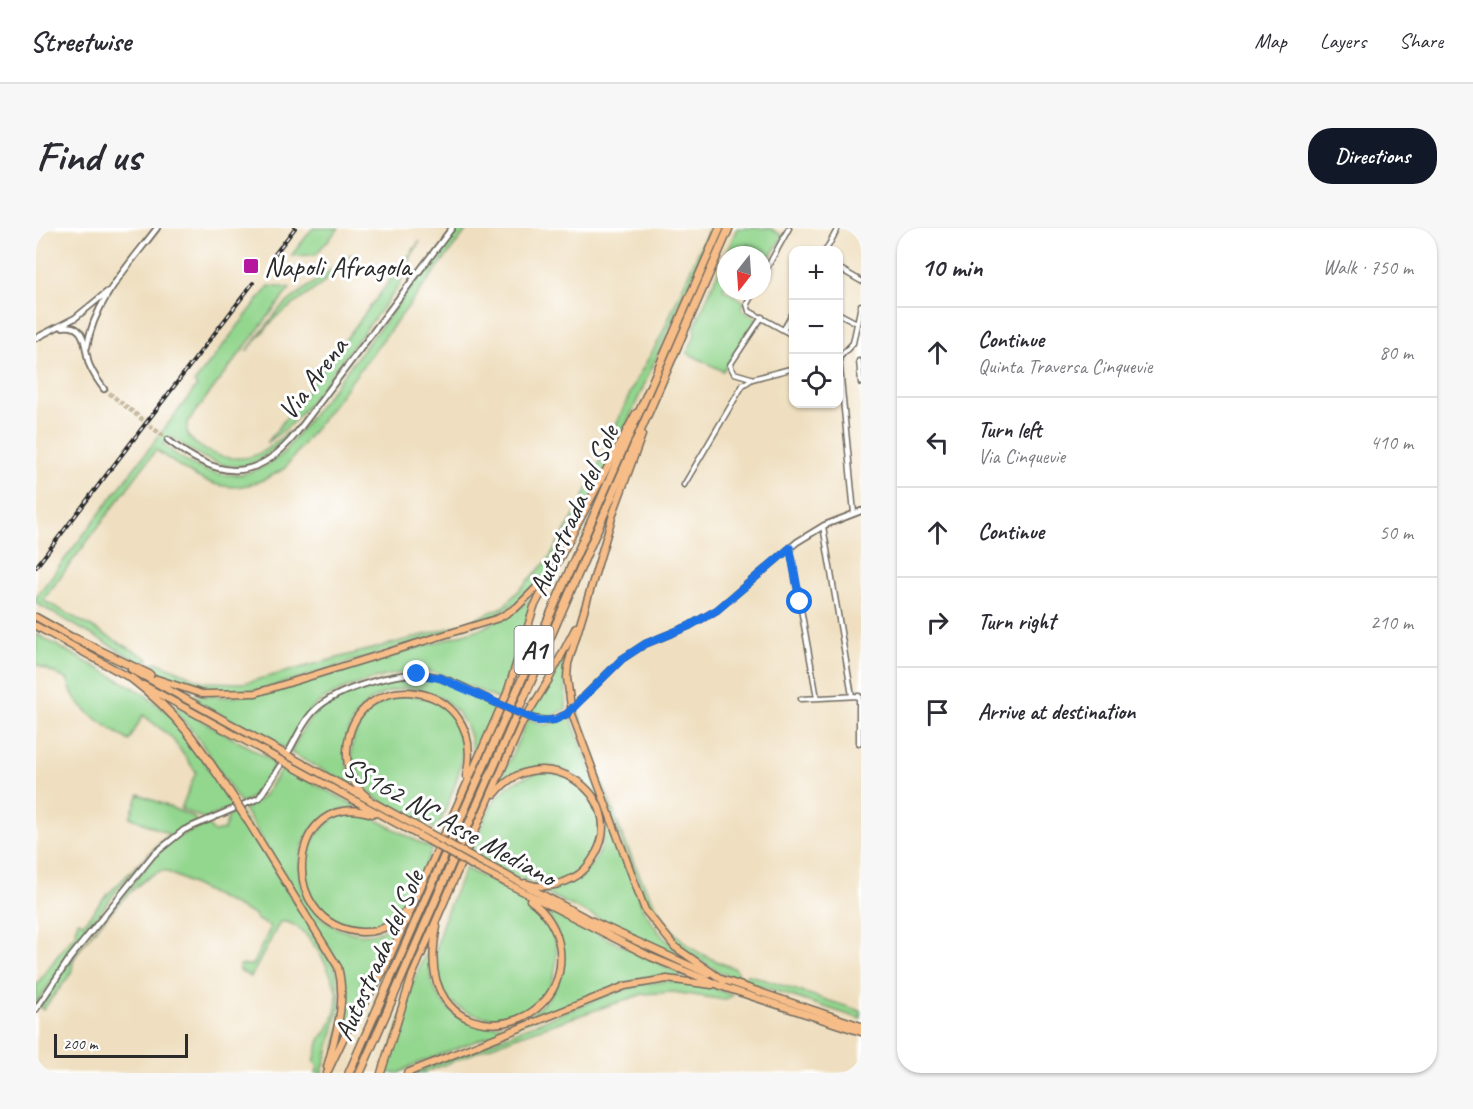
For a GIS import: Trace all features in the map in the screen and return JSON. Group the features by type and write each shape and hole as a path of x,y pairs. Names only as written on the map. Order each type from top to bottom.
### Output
{"highway":[{"name":"Autostrada del Sole","path":"349,1073 720,228"},
{"name":"Autostrada del Sole","path":"360,1073 729,228"},
{"path":"326,1073 347,1030 383,972 507,693 534,607 550,573 609,467 664,356"},
{"path":"655,399 614,511 568,664 568,698 635,889 645,910 668,940 725,984"},
{"path":"36,617 149,677 171,686 202,694 256,693 499,618 533,594 550,573"},
{"path":"381,1073 412,976 490,802 525,717 559,662 585,606"},
{"path":"36,626 145,687 169,708 185,726 236,802 338,967 343,993 342,1008 326,1073"},
{"name":"SS162 NC Asse Mediano","path":"149,677 373,802 476,867 725,984 861,1032"},
{"name":"SS162 NC Asse Mediano","path":"145,687 388,819 478,860 499,876"},
{"path":"373,802 355,783 348,766 348,740 359,716 367,707 393,693 411,691 425,693 441,701 460,719 469,740 470,752 462,791"},
{"path":"490,802 512,778 527,771 544,769 567,775 587,789 596,802 601,818 602,834 598,850 590,864 578,876 564,883 548,886 531,885 499,876"},
{"path":"388,819 363,810 345,810 330,814 321,822 306,842 302,857 302,881 311,903 328,920 341,928 370,932 393,923 404,914 420,889"},
{"path":"441,912 432,966 439,992 446,1003 457,1013 484,1024 499,1025 528,1016 552,988 561,957 559,943 556,931 542,910 499,876"},
{"path":"407,1073 626,986 667,979 725,984"},
{"name":"SS162 NC Asse Mediano","path":"725,984 861,1026"}],"street":[{"path":"87,347 92,324 111,289 157,228"},
{"name":"Via Arena","path":"168,440 196,460 221,470 244,470 270,460 295,435 452,228"},
{"path":"771,261 789,228"},
{"path":"828,246 838,228"},
{"path":"843,271 861,281"},
{"path":"36,338 85,311 111,289"},
{"path":"750,300 747,308 789,332"},
{"path":"843,354 853,343 861,308"},
{"path":"843,316 857,323"},
{"path":"752,378 734,372 730,365 762,317"},
{"path":"784,328 789,320"},
{"path":"59,327 70,326 79,330 87,347 90,367 104,390"},
{"path":"859,361 861,383"},
{"path":"684,485 743,385 752,378 789,369"},
{"path":"843,399 854,513"},
{"path":"289,751 307,720 323,703 333,696 396,676 417,674 440,678 531,718 549,721 567,714 622,659 645,644 689,626 717,610 790,548 823,526 861,511"},
{"path":"823,526 852,696"},
{"path":"790,548 817,698"},
{"path":"801,699 859,696 859,743"},
{"path":"36,1009 70,958 153,855 184,830 259,798 280,766"}],"green space":[{"path":"313,228 339,228 315,255 291,256"},
{"path":"457,228 468,228 285,468 266,479 248,485 233,487 218,485 203,480 156,450 43,600 149,659 143,664 36,603 36,597 197,386 194,383 269,286 290,288 189,420 187,430 196,444 212,453 230,458 257,454 291,431 261,459 246,465 232,466 218,463 187,448 170,436 163,444 177,455 207,471 237,475 268,464 283,453"},
{"path":"709,228 714,228 608,466 550,573 528,595 492,618 261,690 212,692 192,688 145,665 156,662 204,682 244,683 461,625 503,607 548,560 579,508 636,380 659,340"},
{"path":"737,228 770,228 783,236 771,255 771,246 729,246"},
{"path":"420,241 410,258 399,286 305,409 289,426 267,443"},
{"path":"352,254 321,285 276,317 246,352 281,307"},
{"path":"717,275 717,300 742,300 745,302 741,309 758,319 723,371 687,353 695,335 695,326"},
{"path":"538,592 500,700 436,673 424,671 392,675 342,690 317,704 303,719 286,749 185,695 232,697 283,689 483,628 520,608"},
{"path":"36,634 141,692 176,719 234,807 205,819 181,809 196,772 171,737 143,715 129,741 92,715 76,700 68,680 36,664"},
{"path":"565,655 566,709 549,718 530,714"},
{"path":"408,677 440,681 498,707 475,757 469,733 460,716 440,698 419,690 396,690 376,698 359,712 348,731 346,755 353,782 350,785 291,753 308,721 325,704 359,689"},
{"path":"408,695 435,702 452,713 461,729 463,748 460,768 437,830 373,796 356,774 352,759 352,744 365,716 391,698"},
{"path":"165,700 275,762 271,770 274,772 260,792 241,804 196,735"},
{"path":"578,712 609,800 636,867 666,922 683,941 702,954 736,969 739,978 742,979 747,974 861,1011 861,1019 721,973 679,947 651,912 615,825 575,714"},
{"path":"571,718 643,909 658,931 687,961 539,890 566,884 586,871 599,854 604,834 603,813 595,794 579,778 556,768 530,768 500,781 528,719 544,725"},
{"path":"283,767 358,807 332,813 313,828 303,847 300,869 304,892 316,912 334,927 360,934 379,932 402,922 372,985 335,1049 345,1007 341,970 244,809 262,798"},
{"path":"541,772 564,776 583,786 594,802 599,821 597,840 589,858 577,873 559,882 537,883 519,878 470,852 488,811 502,792 525,777"},
{"path":"139,794 193,817 197,821 165,840 130,875 96,918 36,1004 36,986 63,948 77,933 75,930 78,921 84,923 104,898 169,834 130,817"},
{"path":"239,811 336,970 340,1005 322,1073 316,1073 318,1066 314,1062 321,1039 333,1018 337,998 336,989 326,964 309,939 290,923 280,922 251,977 239,970 240,965 252,965 271,927 256,919 256,916 166,871 144,880 116,906 80,950 73,961 71,973 66,981 43,1010 40,1007 78,950 156,855 177,837 207,824 214,832 224,830 229,815"},
{"path":"345,812 366,814 432,849 412,898 400,915 392,921 369,930 346,927 327,916 313,899 305,877 307,854 319,832"},
{"path":"465,868 526,902 543,917 553,933 557,957 549,987 535,1004 517,1014 496,1018 475,1015 456,1005 443,990 436,969 438,943 445,917"},
{"path":"544,908 687,977 656,976 636,980 413,1065 399,1073 384,1073 410,989 429,946 430,976 433,986 452,1012 476,1024 503,1025 528,1015 548,997 560,972 560,942"},
{"path":"666,981 704,985 732,995 726,1000 673,992 643,994 515,1037 423,1073 413,1073 603,997 643,984"}],"tunnel":[{"path":"104,389 168,440"}],"railway":[{"path":"275,254 295,228"},
{"path":"36,567 253,283"}],"place":[{"name":"Napoli Afragola","path":"251,266"}],"route":[{"path":"417,674 440,678 538,721 555,720 567,714 622,659 645,644 689,626 734,599 790,548 800,602"}]}
